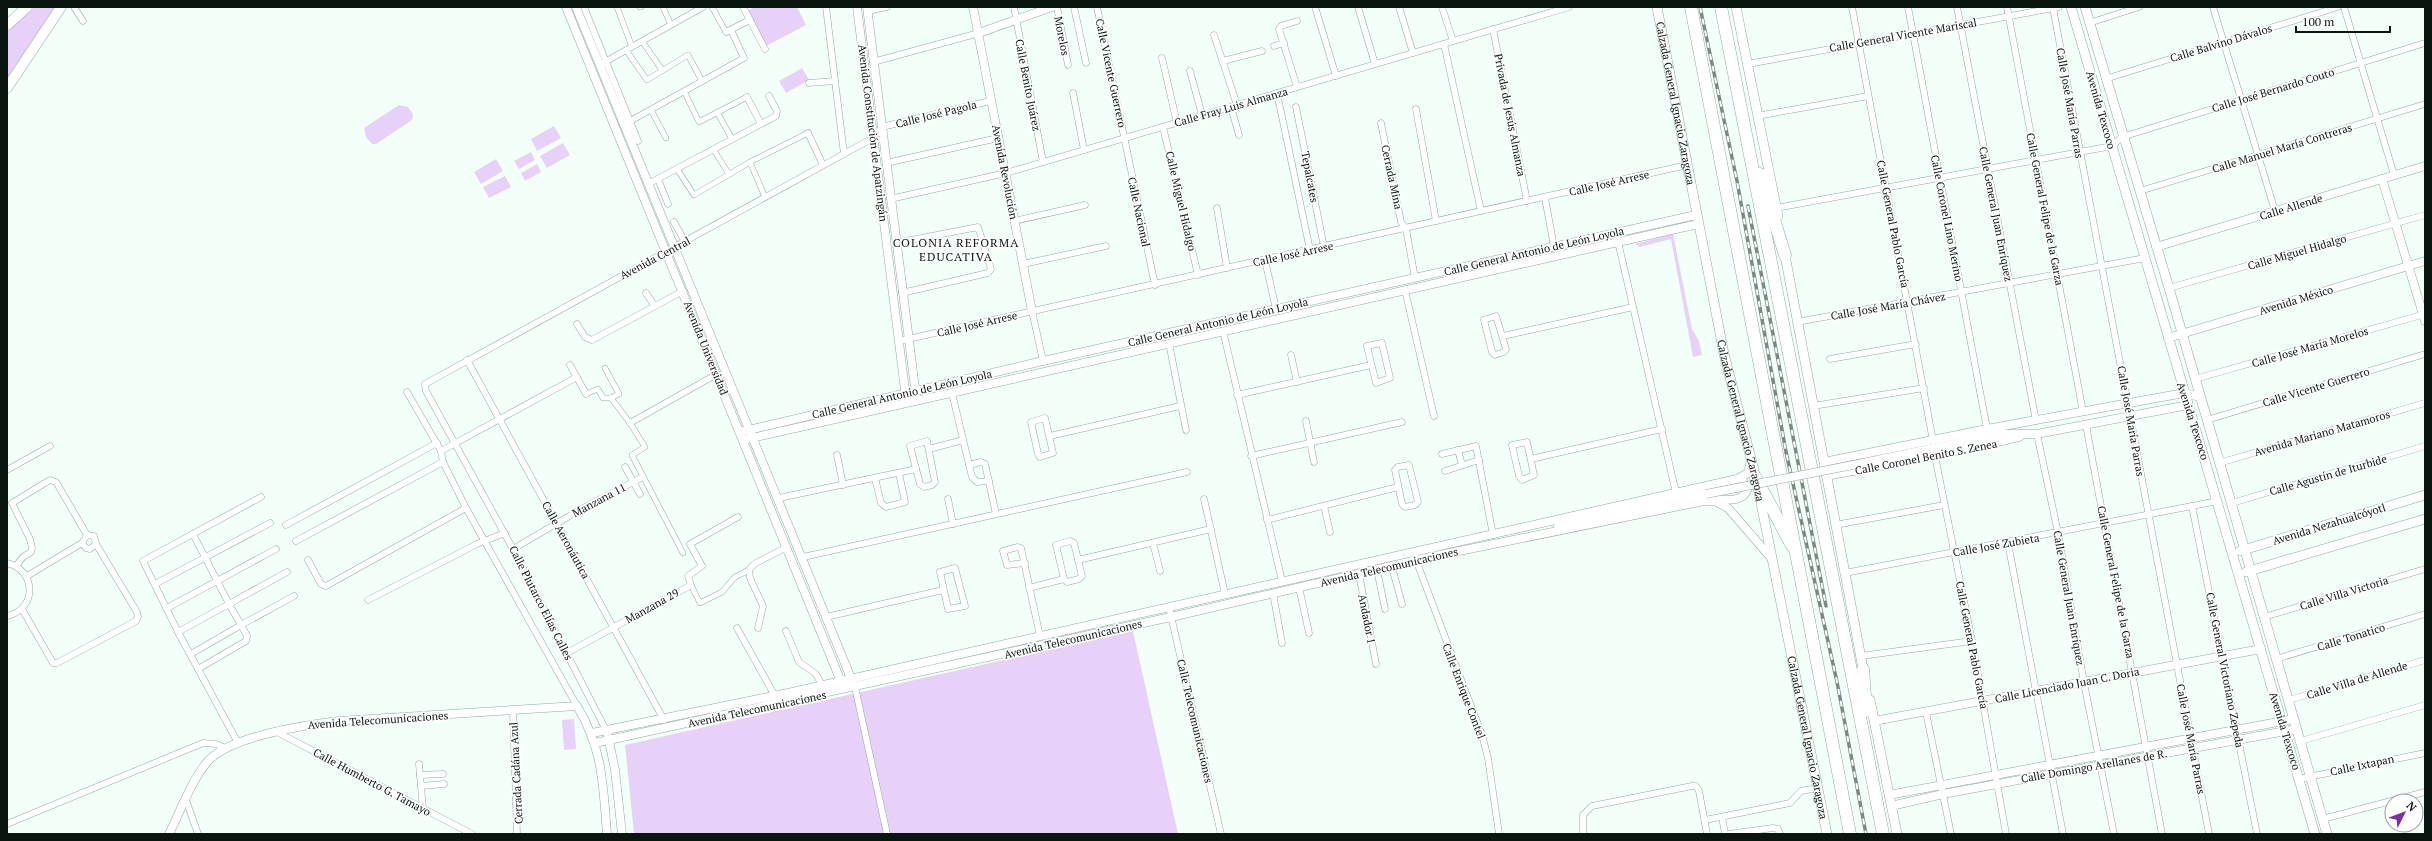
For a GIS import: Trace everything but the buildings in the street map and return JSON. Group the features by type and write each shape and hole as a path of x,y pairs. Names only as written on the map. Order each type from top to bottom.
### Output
{"highway":[{"name":"Calzada General Ignacio Zaragoza","path":"1692,7 1850,834"},
{"path":"1721,7 1883,834"},
{"path":"1748,143 1764,183 1785,255"},
{"path":"1756,478 1799,564"},
{"path":"1863,669 1871,776"}],"main road":[{"path":"7,23 27,7"},
{"path":"7,88 61,7"},
{"name":"Calzada General Ignacio Zaragoza","path":"1657,7 1724,354 1756,478 1827,834"},
{"path":"1736,7 1785,255 1860,656 1897,834"},
{"name":"Avenida Texcoco","path":"2071,7 2184,393 2218,500 2316,834"},
{"name":"Avenida Texcoco","path":"2085,7 2122,137 2140,191 2232,503 2327,834"},
{"name":"Avenida Nezahualcóyotl","path":"2233,553 2425,496"},
{"name":"Avenida Nezahualcóyotl","path":"2239,573 2425,519"},
{"path":"2228,534 2240,531"},
{"path":"2247,603 2259,599"}],"street":[{"path":"74,7 83,21"},
{"name":"Avenida Universidad","path":"566,7 600,78 667,252 844,690"},
{"name":"Avenida Universidad","path":"576,7 602,63 600,78 627,123 648,184 856,687"},
{"path":"584,7 602,63 627,123 638,141"},
{"path":"617,7 629,48 647,80 688,55 702,81"},
{"path":"663,7 671,25"},
{"path":"602,63 703,7"},
{"path":"627,123 744,58 729,31 712,7"},
{"path":"826,7 844,154"},
{"name":"Avenida Constitución de Apatzingán","path":"857,7 906,403"},
{"path":"867,9 886,7"},
{"name":"Avenida Revolución","path":"973,7 979,33 990,101 1006,173 1014,221 1043,361"},
{"name":"Calle Benito Juárez","path":"1014,7 1043,162"},
{"path":"873,62 979,33 1052,7"},
{"name":"Morelos","path":"1056,7 1068,66"},
{"path":"1074,7 1086,63"},
{"name":"Calle Vicente Guerrero","path":"1097,7 1124,138"},
{"path":"1358,7 1375,64"},
{"path":"1399,7 1414,53"},
{"path":"1442,7 1453,41"},
{"name":"Calle Fray Luis Almanza","path":"890,199 1006,173 1569,7"},
{"name":"Calle General Pablo García","path":"1852,7 1933,441"},
{"name":"Calle Coronel Lino Merino","path":"1908,7 1987,429"},
{"name":"Calle General Juan Enríquez","path":"1957,7 2036,421"},
{"name":"Calle General Felipe de la Garza","path":"2007,7 2082,412"},
{"name":"Calle General Vicente Mariscal","path":"1748,64 2056,7"},
{"name":"Calle José María Parras","path":"2056,7 2079,152 2209,834"},
{"path":"2089,23 2139,7"},
{"path":"2213,7 2257,156 2275,211"},
{"name":"Calle Balvino Dávalos","path":"2105,79 2338,7"},
{"path":"2344,7 2394,175"},
{"path":"746,8 750,20 765,49"},
{"name":"Avenida Constitución de Apatzingán","path":"867,9 916,400"},
{"path":"1316,10 1336,76"},
{"path":"729,31 750,20"},
{"path":"1297,21 1279,28 1297,87"},
{"name":"Privada de Jesús Almanza","path":"1493,30 1527,201"},
{"path":"1214,34 1223,61 1234,106 1239,135"},
{"path":"642,41 662,70"},
{"path":"1274,46 1284,43"},
{"name":"Calle José Bernardo Couto","path":"2122,137 2240,98 2361,64 2425,43"},
{"path":"1444,44 1481,211"},
{"path":"1223,61 1262,50"},
{"path":"1162,58 1177,123"},
{"path":"1190,71 1202,115"},
{"path":"809,83 835,81"},
{"path":"684,91 699,122 746,97 761,124"},
{"path":"1073,93 1084,150"},
{"path":"1277,93 1310,250"},
{"path":"648,184 761,124 778,113 770,96"},
{"path":"1757,116 1868,96"},
{"name":"Calle José Pagola","path":"882,127 990,101"},
{"name":"Calle Manuel María Contreras","path":"2140,191 2425,104"},
{"name":"Tepalcates","path":"1296,107 1324,247"},
{"path":"1416,109 1436,221"},
{"path":"651,110 666,138"},
{"path":"718,112 732,139"},
{"name":"Cerrada Mina","path":"1381,123 1401,222 1406,229 1415,278"},
{"name":"Calle Miguel Hidalgo","path":"1163,126 1198,275"},
{"name":"Avenida Central","path":"425,384 873,138 882,127"},
{"path":"677,169 694,195 750,162 808,133 823,165"},
{"path":"1776,208 2112,146 2122,137"},
{"path":"886,163 998,138"},
{"name":"Calle Nacional","path":"1124,138 1155,285"},
{"path":"713,149 729,174"},
{"path":"750,162 765,197"},
{"name":"Calle José Arrese","path":"899,341 1545,198 1687,165"},
{"name":"Calle Allende","path":"2156,247 2425,166"},
{"path":"658,179 668,204"},
{"path":"2382,179 2424,317"},
{"path":"1545,198 1554,246"},
{"path":"1014,221 1086,205"},
{"path":"1217,208 1227,268"},
{"name":"Calle Miguel Hidalgo","path":"2169,288 2425,215"},
{"name":"Calle General Antonio de León Loyola","path":"740,432 1043,361 1554,246 1616,233 1697,219"},
{"name":"Calle General Antonio de León Loyola","path":"743,440 1618,242 1697,219"},
{"path":"674,222 685,242"},
{"path":"896,243 978,227 991,269 988,273 902,293"},
{"path":"1616,233 1676,492"},
{"path":"1023,264 1106,246"},
{"name":"Calle José María Chávez","path":"1797,322 1962,293 2145,258"},
{"path":"1265,260 1276,309"},
{"name":"Avenida México","path":"2168,338 2425,261"},
{"path":"1406,290 1434,416"},
{"path":"577,324 586,339 592,340 654,305 683,291"},
{"path":"646,292 654,305"},
{"path":"1503,336 1633,307"},
{"path":"1497,316 1503,336 1506,351 1494,355 1485,319 1497,316"},
{"name":"Calle José María Morelos","path":"2195,379 2424,317"},
{"path":"1223,331 1251,456 1282,581"},
{"path":"1169,343 1180,406 1186,430"},
{"path":"1382,343 1389,379 1375,382 1371,365 1368,345 1382,343"},
{"path":"1830,359 1916,344"},
{"path":"1291,354 1297,382"},
{"name":"Calle Vicente Guerrero","path":"2207,420 2425,354"},
{"name":"Calle Aeronáutica","path":"467,360 664,720"},
{"path":"570,365 586,394 598,389 603,398 610,398 619,394 605,368"},
{"path":"1237,395 1371,365"},
{"path":"630,423 717,374"},
{"path":"441,451 577,377"},
{"name":"Calle Plutarco Elías Calles","path":"425,384 426,391 505,533 607,732 615,770 622,834"},
{"path":"1813,406 1924,388"},
{"name":"Calle Plutarco Elías Calles","path":"407,392 437,443 441,451 443,462 466,508 592,734 602,773 607,834"},
{"path":"952,393 972,477 975,481 989,481"},
{"path":"2184,393 2200,397"},
{"name":"Calle Coronel Benito S. Zenea","path":"1824,462 1987,429 2184,393"},
{"path":"610,398 630,423 645,448 632,455 683,553"},
{"name":"Avenida Mariano Matamoros","path":"2219,462 2425,403"},
{"name":"Calle Coronel Benito S. Zenea","path":"2000,434 2037,434 2188,405"},
{"path":"1050,436 1180,406"},
{"path":"1045,418 1050,436 1053,454 1039,457 1032,421 1045,418"},
{"path":"1306,421 1314,462"},
{"path":"1251,456 1402,422"},
{"name":"Calle Coronel Benito S. Zenea","path":"1863,463 2000,434 2021,424"},
{"name":"Calle General Felipe de la Garza","path":"2086,424 2106,523 2146,752 2162,834"},
{"path":"1531,459 1662,429"},
{"name":"Calle General Juan Enríquez","path":"2037,434 2058,533 2084,683 2114,834"},
{"name":"Calle Coronel Benito S. Zenea","path":"1826,476 1935,456 2001,442 2025,435"},
{"path":"929,449 963,440"},
{"path":"927,441 929,449 935,484 921,486 911,445 927,441"},
{"path":"1527,442 1531,459 1534,476 1522,480 1519,476 1512,444 1527,442"},
{"path":"286,525 437,443"},
{"path":"7,470 50,446"},
{"path":"1442,454 1476,446 1493,535"},
{"name":"Calle Agustín de Iturbide","path":"2232,503 2425,446"},
{"path":"1458,450 1462,465"},
{"path":"838,455 843,485"},
{"name":"Calle General Pablo García","path":"1935,456 1972,641 2006,834"},
{"path":"1736,479 1748,473 1751,458"},
{"path":"1848,458 1845,465 1851,471"},
{"path":"1445,471 1479,460"},
{"path":"296,541 443,462"},
{"path":"969,465 984,463 996,514"},
{"name":"Avenida Telecomunicaciones","path":"1547,522 1569,522 1863,463"},
{"path":"1409,465 1418,502 1416,504 1404,507 1398,487 1395,468 1409,465"},
{"path":"625,467 640,494"},
{"path":"779,498 916,469"},
{"path":"803,557 1187,472"},
{"path":"875,478 881,503 886,507 905,502 899,473"},
{"name":"Manzana 11","path":"513,549 643,476"},
{"name":"Avenida Telecomunicaciones","path":"592,734 775,696 1282,581 1414,556 1551,532 1712,500 1734,500 1744,495 1747,490 1747,484 1736,479 1676,492 1493,535 1414,556 1392,567 844,690 595,744"},
{"path":"16,566 32,548 30,538 12,505 14,500 54,480 82,529 85,536 83,545"},
{"path":"1267,520 1398,487"},
{"path":"238,743 178,632 168,608 143,561 261,497"},
{"path":"948,499 953,524"},
{"path":"1204,499 1225,594"},
{"path":"1712,500 1728,508 1766,551 1774,564"},
{"name":"Calle José Zubieta","path":"1845,574 1954,552 2008,543 2218,500"},
{"path":"1835,525 1944,505"},
{"path":"1324,506 1330,532"},
{"name":"Calle General Victoriano Zepeda","path":"2192,506 2240,739 2257,834"},
{"path":"308,560 321,584 326,586 466,508"},
{"path":"738,517 690,544 702,566 688,576 700,603 722,592 735,577 749,570 754,564 787,547"},
{"name":"Avenida Telecomunicaciones","path":"1551,532 1569,522"},
{"path":"155,584 270,523"},
{"path":"1078,560 1211,529"},
{"path":"368,600 485,541 505,533"},
{"path":"193,534 247,636 246,641 198,669"},
{"path":"22,609 53,663 57,663 136,621 138,617 137,612 101,551 95,546 94,536 85,536"},
{"path":"1029,588 1064,579 1068,582 1081,577 1078,560 1072,541 1056,544 1064,579"},
{"path":"1153,543 1160,571"},
{"path":"2008,543 2051,774 2064,834"},
{"path":"27,576 76,547 83,545 86,548 95,546"},
{"path":"168,608 276,549"},
{"name":"Calle Enrique Contel","path":"1414,556 1482,735 1488,758 1499,834"},
{"path":"7,563 16,566 27,576 30,591 27,603 22,609 7,616"},
{"path":"1025,564 1040,636"},
{"path":"1392,567 1402,604"},
{"path":"954,568 964,606 947,608 943,590 940,571 954,568"},
{"name":"Calle Villa Victoria","path":"2264,618 2425,569"},
{"path":"749,570 750,578 763,606 758,628"},
{"path":"1377,570 1385,609"},
{"path":"178,632 287,572"},
{"name":"Andador 1","path":"1358,574 1376,664"},
{"name":"Manzana 29","path":"567,653 691,585"},
{"path":"1299,588 1309,633"},
{"path":"826,617 943,590"},
{"path":"1272,593 1282,643"},
{"path":"191,654 294,596"},
{"name":"Calle Telecomunicaciones","path":"1169,607 1221,834"},
{"path":"1148,612 1155,615 1152,621"},
{"name":"Calle Tonatico","path":"2276,659 2425,614"},
{"path":"737,628 775,696"},
{"path":"786,631 799,662 816,673 822,685"},
{"path":"1860,656 1972,641"},
{"name":"Calle Licenciado Juan C. Doria","path":"1874,722 2261,649"},
{"name":"Calle Villa de Allende","path":"2289,700 2425,660"},
{"path":"856,687 888,834"},
{"path":"2301,741 2425,705"},
{"name":"Avenida Telecomunicaciones","path":"169,834 208,761 225,748 238,743 309,724 577,706"},
{"name":"Cerrada Cadána Azul","path":"513,711 517,834"},
{"path":"1926,712 1951,834"},
{"name":"Calle Domingo Arellanes de R.","path":"1889,795 1942,790 1996,780 2051,774 2101,766 2191,739 2294,719"},
{"name":"Calle Domingo Arellanes de R.","path":"1996,780 2050,765 2099,757 2192,748 2297,729"},
{"name":"Calle Humberto G. Tamayo","path":"276,732 469,833"},
{"path":"7,824 203,743 216,744 225,748"},
{"name":"Calle Ixtapan","path":"2299,779 2425,753"},
{"path":"419,764 423,809"},
{"path":"420,775 443,774"},
{"path":"421,786 444,784"},
{"path":"1583,834 1583,815 1592,806 1696,786 1707,834"},
{"path":"1705,820 1790,803 1801,791 1818,788"},
{"name":"Calle Domingo Arellanes de R.","path":"1891,806 1942,790"},
{"path":"2323,819 2425,792"},
{"path":"1905,793 1907,802"},
{"path":"186,800 198,834"},
{"path":"1722,817 1725,834"},
{"path":"1729,834 1775,828 1780,834"}],"shaded area":[{"path":"31,7 56,7 7,82 7,28"},
{"path":"755,7 797,7 806,25 766,46 747,11"},
{"path":"802,68 809,80 786,93 779,81"},
{"path":"399,105 408,107 413,114 412,120 376,144 372,144 366,137 364,128"},
{"path":"554,126 561,138 537,151 531,139"},
{"path":"563,143 570,155 547,168 540,156"},
{"path":"531,152 535,160 519,169 514,161"},
{"path":"496,159 503,171 481,184 474,172"},
{"path":"537,164 541,172 525,181 521,173"},
{"path":"505,176 511,187 489,198 483,187"},
{"path":"1673,234 1692,329 1699,341 1702,355 1693,357 1671,239 1640,247 1635,244"},
{"path":"1133,631 1178,834 634,834 625,745"},
{"path":"574,719 576,749 564,750 562,720"}],"railway":[{"path":"1700,7 1737,181 1786,452 1837,682 1866,834"},
{"path":"1748,206 1826,606"}],"district":[{"name":"COLONIA REFORMA EDUCATIVA","path":"956,249"}]}
